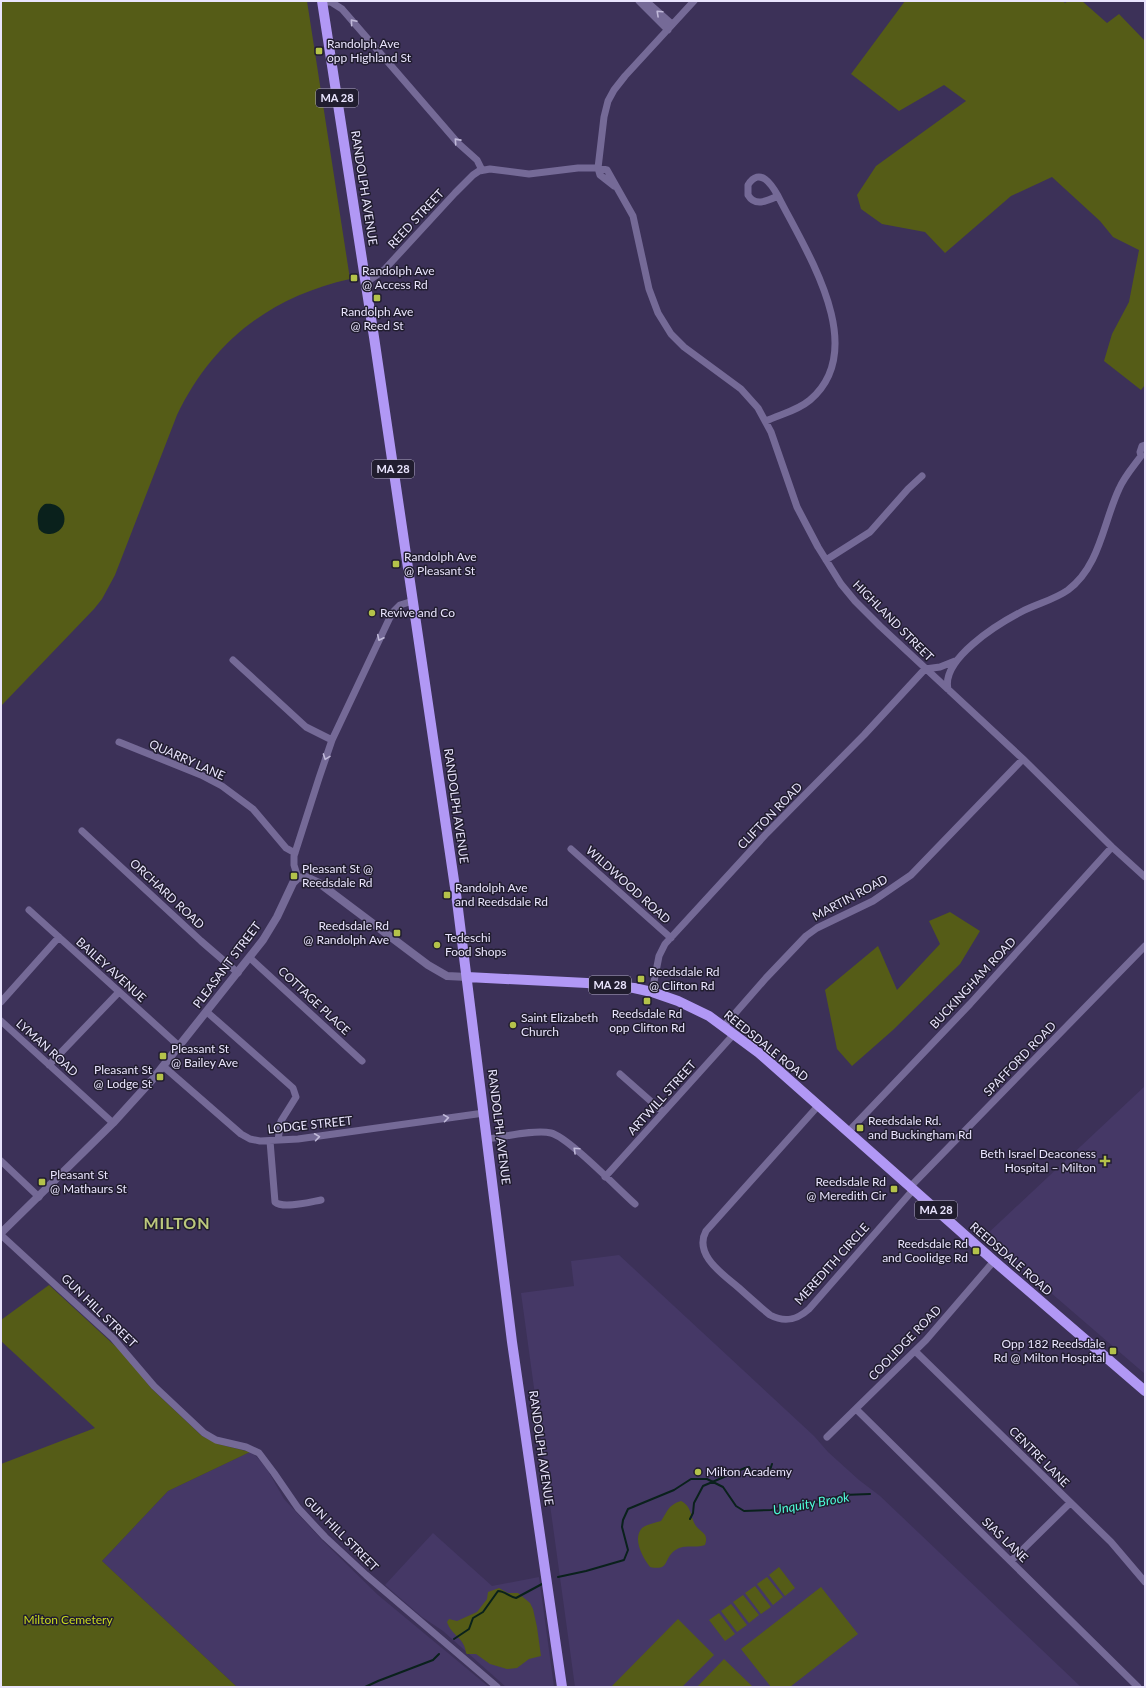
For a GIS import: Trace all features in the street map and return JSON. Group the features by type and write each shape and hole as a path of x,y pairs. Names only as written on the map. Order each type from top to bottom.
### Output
{"main road":[{"name":"RANDOLPH AVENUE","path":"322,1 413,601 467,977 512,1342 562,1687"},
{"name":"REEDSDALE ROAD","path":"467,977 612,985 652,992 697,1009 734,1034 1145,1391"}],"street":[{"path":"322,1 331,2 342,9 455,140 477,160 482,170 490,169 529,174 598,168 604,117 611,96 621,80 694,1"},
{"path":"640,1 670,27"},
{"path":"646,1 670,27"},
{"name":"HIGHLAND STREET","path":"598,168 600,175 619,191 633,216 650,294 660,318 671,334 684,347 748,396 766,421 792,495 826,560 841,584 855,601 1145,877"},
{"name":"REED STREET","path":"365,283 384,270 470,177 482,170"},
{"path":"766,421 797,409 813,398 829,376 834,362 836,349 833,326 823,288 778,196 764,178 753,179 747,187 749,197 760,203 778,196"},
{"path":"925,668 940,667 955,661 980,639 1021,612 1064,593 1077,584 1090,564 1099,546 1109,514 1124,479 1143,457 1140,452 1142,446 1145,445"},
{"path":"826,560 870,532 908,489 922,476"},
{"path":"298,878 294,865 295,853 318,778 332,740 392,613 400,605 413,601"},
{"path":"233,660 306,727 332,740"},
{"path":"948,689 948,676 955,661"},
{"name":"CLIFTON ROAD","path":"652,992 661,952 671,938 771,830 864,735 925,668"},
{"name":"QUARRY LANE","path":"119,742 201,775 222,786 249,806 286,848 295,853"},
{"name":"MARTIN ROAD","path":"724,1026 766,978 806,936 817,928 873,901 910,875 1022,759"},
{"name":"ORCHARD ROAD","path":"82,831 200,941 238,973"},
{"name":"BUCKINGHAM ROAD","path":"848,1132 970,1004 1112,847"},
{"name":"WILDWOOD ROAD","path":"571,849 671,938"},
{"name":"REEDSDALE ROAD","path":"298,878 308,878 319,883 435,970 449,976 467,977"},
{"name":"PLEASANT STREET","path":"1,1234 113,1123 163,1066 250,958 270,930 291,885 298,878"},
{"name":"BAILEY AVENUE","path":"29,910 179,1046"},
{"path":"1,1002 59,937"},
{"name":"SPAFFORD ROAD","path":"911,1189 1145,946"},
{"name":"COTTAGE PLACE","path":"250,958 362,1061"},
{"path":"49,1065 119,992"},
{"path":"206,1012 270,1067 294,1090 296,1097 281,1121 278,1140"},
{"name":"LYMAN ROAD","path":"1,1021 113,1123"},
{"name":"ARTWILL STREET","path":"605,1177 734,1034"},
{"name":"LODGE STREET","path":"163,1066 241,1134 255,1140 270,1141 306,1138 484,1113"},
{"path":"620,1074 663,1112"},
{"name":"MEREDITH CIRCLE","path":"818,1106 706,1231 703,1246 709,1260 717,1269 770,1315 780,1319 796,1319 809,1308 911,1189"},
{"path":"487,1139 539,1132 556,1134 573,1147 635,1204"},
{"path":"270,1141 275,1202 279,1205 285,1205 321,1200"},
{"path":"1,1161 39,1197"},
{"name":"GUN HILL STREET","path":"1,1234 113,1338 158,1391 166,1395 204,1433 216,1440 246,1447 259,1453 271,1467 294,1503 325,1537 359,1570 497,1687"},
{"name":"COOLIDGE ROAD","path":"827,1437 915,1351 994,1261"},
{"name":"CENTRE LANE","path":"915,1351 1118,1549 1145,1582"},
{"name":"SIAS LANE","path":"856,1409 1012,1561 1072,1623 1138,1687"},
{"path":"1012,1561 1070,1503"}],"shaded area":[{"path":"45,504 53,504 59,507 63,512 64,523 57,532 50,534 42,532 39,529 39,512"},
{"name":"Beth Israel Deaconess Hospital – Milton","path":"1145,1086 1145,1374 985,1236"},
{"name":"Milton Academy","path":"619,1255 814,1436 828,1452 859,1480 880,1496 1081,1687 575,1687 521,1293 574,1286 571,1261"},
{"path":"250,1452 257,1457 267,1469 284,1499 323,1541 378,1595 489,1687 237,1687 102,1561 168,1491"},
{"path":"433,1533 492,1586 539,1577 554,1687 506,1687 443,1631 422,1617 385,1585"}],"green space":[{"path":"1,1 307,1 350,279 321,287 294,297 270,310 247,326 226,344 208,365 191,389 177,415 115,575 102,599 1,706"},
{"path":"905,1 1063,1 1065,3 1068,1 1082,1 1107,23 1119,14 1145,41 1145,385 1141,390 1104,361 1112,334 1129,302 1139,250 1113,237 1100,221 1052,177 1011,196 945,253 925,232 882,224 861,209 857,195 876,166 966,101 944,85 899,111 851,74"},
{"path":"950,912 980,931 960,964 893,1030 852,1066 837,1049 825,990 878,946 897,990 940,944 929,921"},
{"name":"Milton Cemetery","path":"49,1285 126,1356 151,1388 202,1436 218,1444 250,1452 168,1491 102,1561 237,1687 1,1687 1,1464 95,1428 1,1341 1,1320"},
{"path":"681,1501 685,1503 689,1509 696,1526 705,1535 705,1545 682,1547 671,1554 663,1566 656,1568 650,1567 644,1559 638,1543 639,1532 644,1527 661,1521 673,1504"},
{"path":"779,1567 795,1588 785,1596 769,1575"},
{"path":"767,1577 783,1597 773,1605 757,1584"},
{"path":"755,1586 771,1607 761,1614 745,1593"},
{"path":"821,1587 858,1634 790,1687 771,1687 741,1649"},
{"path":"499,1588 508,1593 518,1593 530,1603 533,1609 541,1656 529,1659 517,1668 507,1669 490,1664 476,1654 467,1654 461,1640 447,1622 449,1619 457,1621 477,1612 487,1599 488,1592"},
{"path":"743,1595 759,1615 749,1623 733,1602"},
{"path":"731,1604 747,1625 737,1632 721,1611"},
{"path":"719,1613 735,1634 725,1641 709,1620"},
{"path":"678,1619 714,1655 682,1687 611,1687"},
{"path":"724,1659 753,1687 697,1687"}],"waterway":[{"path":"690,1519 693,1513 694,1503 703,1486 749,1467 752,1473 759,1474 770,1470 772,1464"},
{"name":"Unquity Brook","path":"558,1577 624,1560 628,1550 622,1527 623,1520 628,1509 674,1490 691,1479 707,1479 723,1487 736,1506 744,1511 771,1510 803,1503 820,1502 843,1495 870,1494"},
{"name":"Unquity Brook","path":"454,1639 469,1629 473,1618 483,1612 498,1591 516,1598 542,1584"},
{"name":"Unquity Brook","path":"365,1687 433,1660 439,1654"}],"place":[{"name":"Randolph Ave opp Highland St","path":"319,51"},
{"name":"Randolph Ave @ Access Rd","path":"354,278"},
{"name":"Randolph Ave @ Reed St","path":"377,298"},
{"name":"Randolph Ave @ Pleasant St","path":"396,564"},
{"name":"Revive and Co","path":"372,613"},
{"name":"Pleasant St @ Reedsdale Rd","path":"294,876"},
{"name":"Randolph Ave and Reedsdale Rd","path":"447,895"},
{"name":"Reedsdale Rd @ Randolph Ave","path":"397,933"},
{"name":"Tedeschi Food Shops","path":"437,945"},
{"name":"Reedsdale Rd @ Clifton Rd","path":"641,979"},
{"name":"Reedsdale Rd opp Clifton Rd","path":"647,1001"},
{"name":"Saint Elizabeth Church","path":"513,1025"},
{"name":"Pleasant St @ Bailey Ave","path":"163,1056"},
{"name":"Pleasant St @ Lodge St","path":"160,1077"},
{"name":"Reedsdale Rd. and Buckingham Rd","path":"860,1128"},
{"name":"Beth Israel Deaconess Hospital – Milton","path":"1105,1161"},
{"name":"Pleasant St @ Mathaurs St","path":"42,1182"},
{"name":"Reedsdale Rd @ Meredith Cir","path":"894,1189"},
{"name":"Reedsdale Rd and Coolidge Rd","path":"976,1251"},
{"name":"Opp 182 Reedsdale Rd @ Milton Hospital","path":"1113,1351"},
{"name":"Milton Academy","path":"698,1472"}],"district":[{"name":"MILTON","path":"177,1223"}]}
